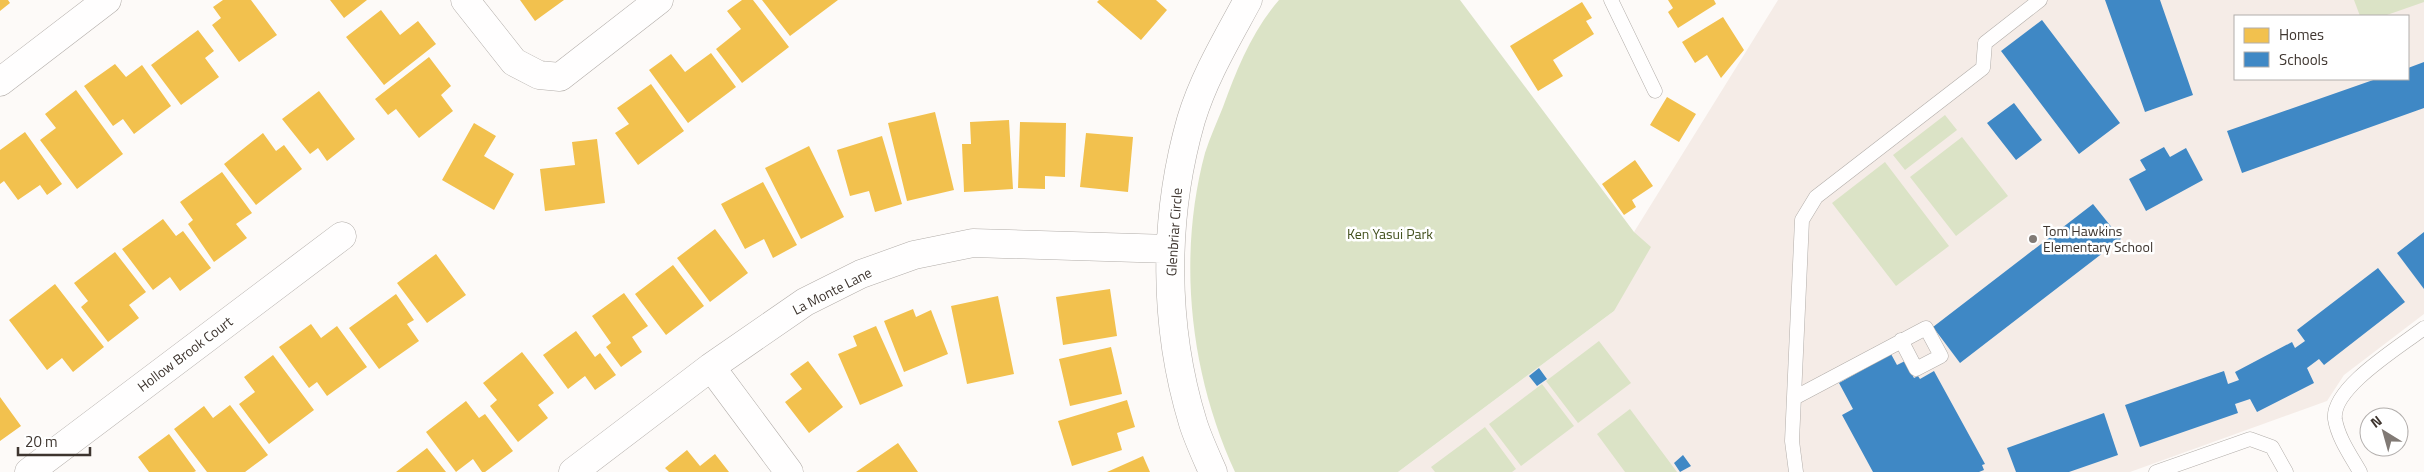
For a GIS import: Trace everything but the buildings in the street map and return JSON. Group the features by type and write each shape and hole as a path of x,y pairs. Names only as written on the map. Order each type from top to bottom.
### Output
{"street":[{"path":"0,82 107,0"},
{"path":"465,0 514,62 539,76 560,77 659,0"},
{"name":"Glenbriar Circle","path":"1213,472 1193,423 1174,342 1170,291 1170,249 1178,176 1192,118 1213,64 1248,0"},
{"name":"Hollow Brook Court","path":"29,472 342,236"},
{"name":"La Monte Lane","path":"573,472 711,367 805,302 861,274 914,255 973,243 1170,249"},
{"path":"711,367 789,472"}],"lane":[{"path":"1611,0 1654,91"},
{"path":"1796,472 1792,442 1802,220 1816,197 1983,68 1985,43 2040,0"},
{"path":"2360,472 2344,445 2335,420 2336,405 2355,381 2424,328"},
{"path":"1794,398 1901,340"},
{"path":"2156,472 2250,439 2272,447 2286,472"}],"shaded area":[{"name":"Tom Hawkins Elementary School","path":"1778,0 2424,0 2424,314 2344,375 2327,401 2130,472 1398,472 1614,311 1634,232"}],"green space":[{"name":"Ken Yasui Park","path":"1279,0 1460,0 1634,232 1651,247 1614,311 1398,472 1235,472 1207,396 1198,356 1190,274 1196,193 1207,147 1240,65 1253,37"},
{"path":"2354,0 2424,0 2424,2 2387,15 2360,15"},
{"path":"1945,115 1957,130 1905,170 1893,155"},
{"path":"1962,137 2008,196 1956,236 1910,177"},
{"path":"1885,162 1949,246 1896,286 1832,203"},
{"path":"1599,341 1631,383 1578,423 1546,381"},
{"path":"1542,384 1574,426 1521,466 1489,424"},
{"path":"1630,409 1677,472 1625,472 1597,434"},
{"path":"1485,427 1516,469 1512,472 1435,472 1431,467"}],"place":[{"name":"Tom Hawkins Elementary School","path":"2033,239"}]}
